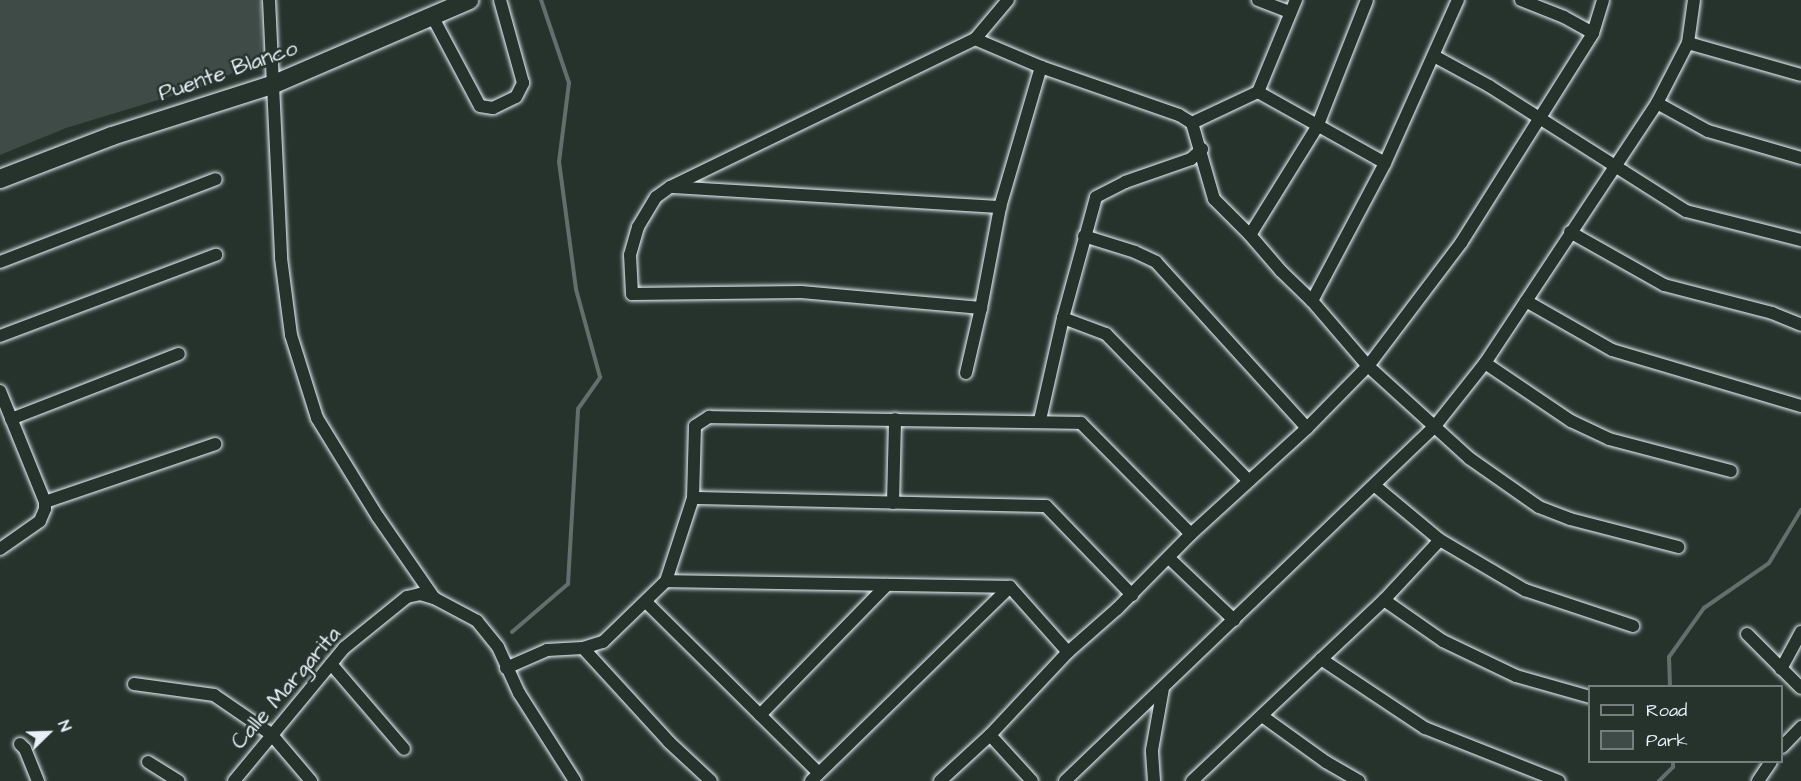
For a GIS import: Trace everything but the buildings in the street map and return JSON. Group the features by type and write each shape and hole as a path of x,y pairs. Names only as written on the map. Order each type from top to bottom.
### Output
{"street":[{"path":"269,0 282,258 291,334 317,418 378,517 434,598 477,621 498,647 519,693 571,779"},
{"name":"Puente Blanco","path":"0,179 112,136 272,86 433,9 469,0"},
{"path":"433,9 480,106 493,108 516,97 523,83 500,0"},
{"path":"981,308 801,292 632,294 630,255 638,227 656,197 670,187 975,39 1008,0"},
{"path":"1258,0 1290,12"},
{"path":"1192,123 1258,92 1296,0"},
{"path":"1250,235 1317,127 1367,0"},
{"path":"1312,301 1385,164 1458,0"},
{"path":"1521,0 1564,17 1593,33"},
{"path":"940,781 990,735 1068,652 1132,595 1191,534 1307,428 1368,366 1461,243 1537,118 1593,33 1603,0"},
{"path":"1065,781 1435,426 1485,363 1657,103 1688,43 1694,0"},
{"path":"975,39 1041,67 1179,115 1192,123 1202,149 1214,199 1250,235 1281,272 1312,301 1368,366 1469,458 1539,507 1570,519 1678,547"},
{"path":"1688,43 1801,75"},
{"path":"1434,56 1489,86 1686,211 1801,240"},
{"path":"966,373 1000,207 1041,67"},
{"path":"1258,92 1385,164"},
{"path":"1657,103 1708,131 1801,158"},
{"path":"1040,420 1063,318 1096,198 1125,182 1191,159 1202,149"},
{"path":"0,262 216,179"},
{"path":"670,187 1000,207"},
{"path":"1570,232 1664,285 1772,313 1801,325"},
{"path":"1084,236 1135,252 1156,262 1307,428"},
{"path":"0,336 216,255"},
{"path":"1526,301 1612,350 1801,406"},
{"path":"1063,318 1106,334 1249,481"},
{"path":"11,419 179,354"},
{"path":"1485,363 1570,421 1609,439 1731,471"},
{"path":"0,391 45,502 45,513 40,521 0,549"},
{"path":"506,668 547,650 583,648 603,642 666,581 693,498 695,426 709,417 1040,420 1081,423 1191,534"},
{"path":"893,504 895,419"},
{"path":"45,502 215,444"},
{"path":"1374,485 1440,540 1525,590 1633,626"},
{"path":"693,498 1046,506 1132,595"},
{"path":"1200,778 1384,600 1440,540"},
{"path":"1169,558 1233,620"},
{"path":"666,581 1010,587 1068,652"},
{"path":"760,715 887,585"},
{"path":"646,602 760,715 815,777 1010,587"},
{"name":"Calle Margarita","path":"234,781 344,648 407,597 420,594 434,598"},
{"path":"1384,600 1443,641 1516,676 1588,696"},
{"path":"1781,669 1801,632"},
{"path":"1748,634 1801,688"},
{"path":"583,648 669,742 711,781"},
{"path":"1322,659 1425,728 1559,781"},
{"path":"331,664 404,749"},
{"path":"134,684 214,695 271,734 311,781"},
{"path":"1154,781 1152,750 1163,688"},
{"path":"1262,716 1326,762 1359,781"},
{"path":"1783,746 1801,727"},
{"path":"990,735 1032,781"},
{"path":"20,744 25,749 38,781"},
{"path":"148,762 178,781"},
{"path":"1758,781 1770,763"}],"green space":[{"path":"0,0 261,0 261,57 214,83 66,128 0,155"}],"waterway":[{"path":"512,632 568,584 578,409 600,377 576,289 559,162 569,83 541,0"},
{"path":"1670,685 1669,657 1704,608 1769,563 1801,510"},
{"path":"1659,781 1673,767 1673,763"}]}
